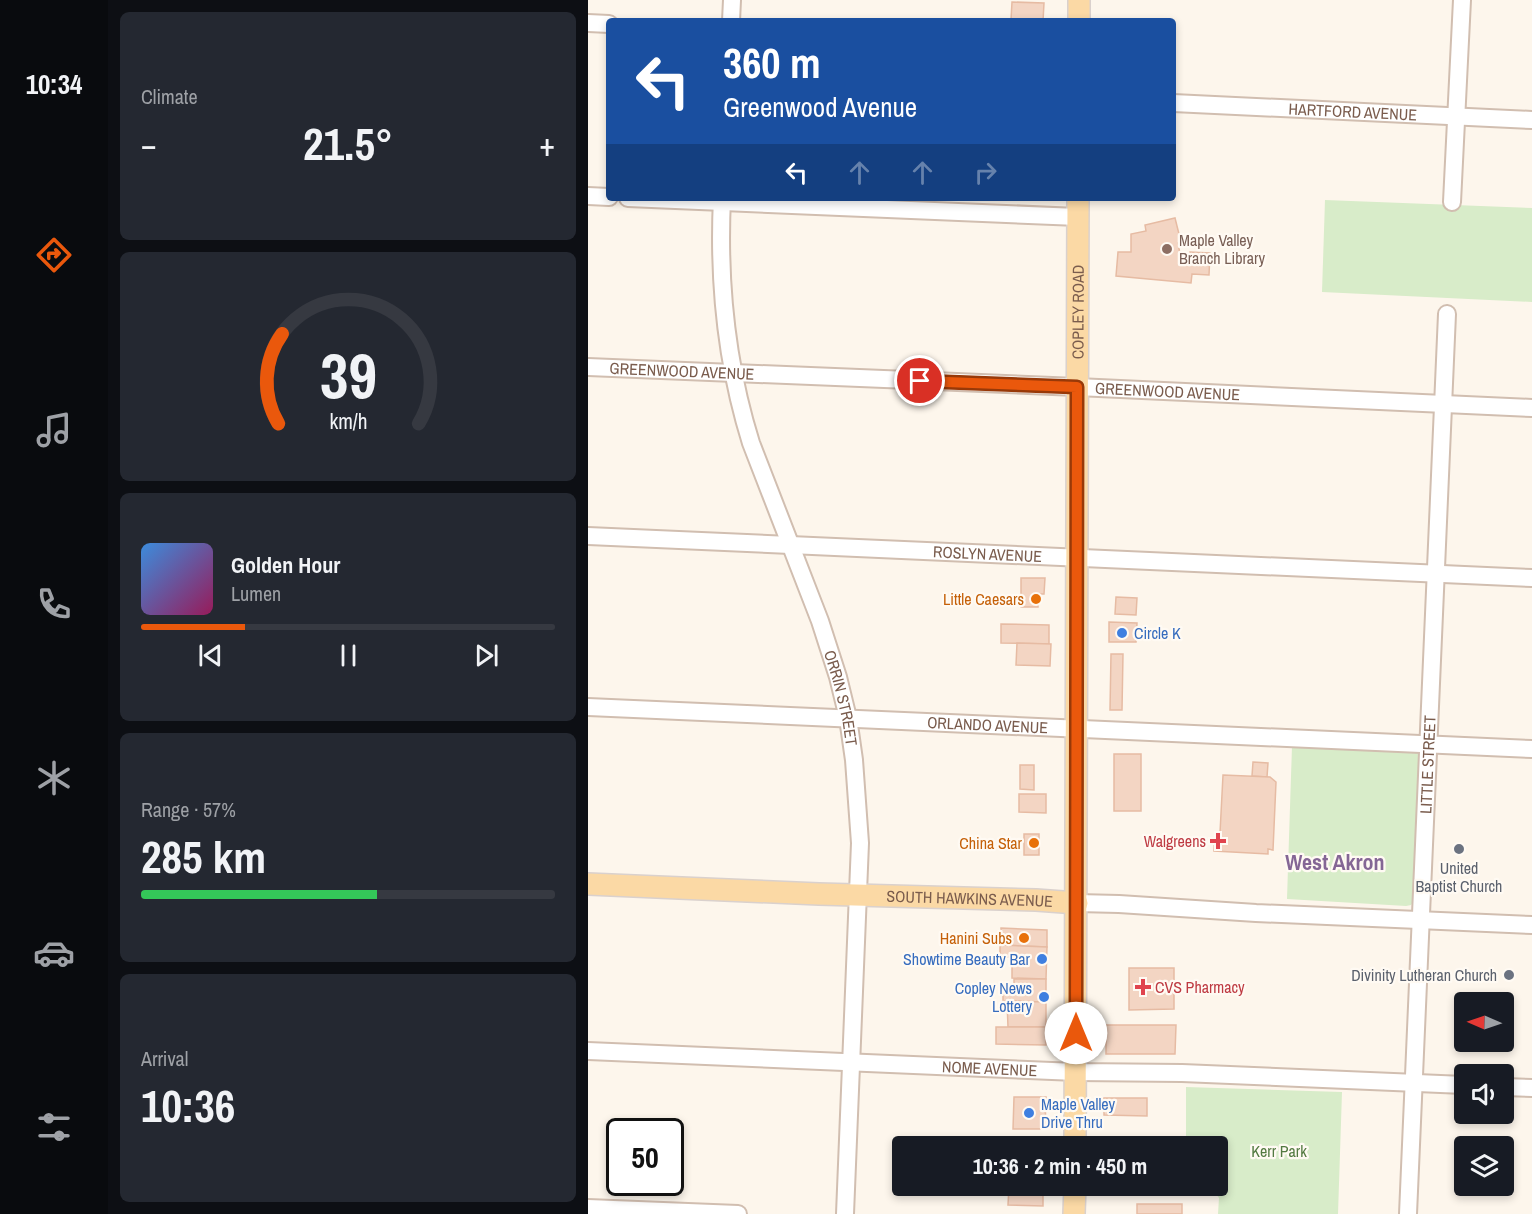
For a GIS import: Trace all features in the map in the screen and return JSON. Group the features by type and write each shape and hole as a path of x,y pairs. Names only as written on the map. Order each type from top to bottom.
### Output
{"main road":[{"path":"1079,0 1079,18"},
{"name":"COPLEY ROAD","path":"1075,1136 1078,207"},
{"name":"SOUTH HAWKINS AVENUE","path":"588,884 1077,903"},
{"path":"1074,1214 1075,1196"}],"street":[{"path":"731,18 732,0"},
{"path":"1452,202 1462,0"},
{"path":"588,23 606,24"},
{"name":"HARTFORD AVENUE","path":"1176,103 1532,120"},
{"path":"588,196 606,197"},
{"name":"ORRIN STREET","path":"722,201 722,294 733,373 742,415 838,677 848,718 854,760 859,825 858,895 845,1214"},
{"path":"773,201 1078,207"},
{"name":"LITTLE STREET","path":"1408,1214 1447,314"},
{"name":"GREENWOOD AVENUE","path":"588,367 1532,408"},
{"name":"ROSLYN AVENUE","path":"588,536 1532,578"},
{"name":"ORLANDO AVENUE","path":"588,707 1532,749"},
{"name":"SOUTH HAWKINS AVENUE","path":"1077,903 1532,926"},
{"name":"NOME AVENUE","path":"588,1052 1454,1085"},
{"path":"1514,1087 1532,1088"},
{"path":"588,1208 738,1214"}],"green space":[{"path":"1325,200 1532,208 1532,302 1322,292"},
{"path":"1292,746 1415,749 1422,758 1415,900 1411,905 1287,899"},
{"name":"Kerr Park","path":"1186,1087 1342,1092 1338,1214 1218,1214 1218,1196 1228,1196 1228,1136 1186,1136"}],"building":[{"path":"1012,2 1044,3 1043,18 1011,18"},
{"path":"1175,218 1181,242 1178,243 1180,254 1210,253 1209,275 1192,274 1191,283 1116,276 1118,252 1131,252 1131,234 1146,231 1145,225"},
{"path":"1021,578 1045,578 1044,594 1038,594 1038,607 1021,607"},
{"path":"1116,597 1137,598 1136,615 1115,614"},
{"path":"1109,622 1137,623 1136,642 1109,642"},
{"path":"1001,624 1049,625 1049,644 1001,643"},
{"path":"1017,643 1051,644 1050,666 1016,665"},
{"path":"1111,654 1123,654 1122,710 1110,710"},
{"path":"1114,754 1141,754 1141,811 1114,811"},
{"path":"1253,762 1268,763 1267,777 1252,776"},
{"path":"1020,765 1034,765 1034,790 1020,789"},
{"path":"1223,775 1270,777 1276,782 1273,850 1268,849 1268,854 1214,851 1215,833 1220,833"},
{"path":"1019,794 1046,794 1046,813 1019,812"},
{"path":"1024,834 1039,834 1039,855 1024,855"},
{"name":"Hanini Subs","path":"1001,928 1047,930 1047,947 1000,945"},
{"path":"1000,945 1047,947 1046,979 1012,978 1012,957 1000,957"},
{"path":"1129,968 1174,968 1174,1009 1129,1010"},
{"path":"1014,979 1046,979 1046,1002 1003,1001 1003,989 1014,989"},
{"path":"1007,1001 1046,1002 1046,1027 1008,1027"},
{"path":"1106,1025 1176,1025 1175,1054 1106,1054"},
{"path":"996,1027 1046,1027 1046,1045 996,1044"},
{"name":"Maple Valley Drive Thru","path":"1014,1097 1046,1097 1045,1129 1013,1129"},
{"path":"1104,1098 1147,1098 1147,1116 1104,1115"},
{"path":"1008,1196 1043,1196 1043,1206 1008,1205"},
{"path":"1137,1204 1182,1204 1182,1214 1137,1214"}],"place":[{"name":"Maple Valley Branch Library","path":"1167,249"},
{"name":"Little Caesars","path":"1036,599"},
{"name":"Circle K","path":"1122,633"},
{"name":"Walgreens","path":"1218,841"},
{"name":"China Star","path":"1034,843"},
{"name":"United Baptist Church","path":"1459,849"},
{"name":"Hanini Subs","path":"1024,938"},
{"name":"Showtime Beauty Bar","path":"1042,959"},
{"name":"Divinity Lutheran Church","path":"1509,975"},
{"name":"CVS Pharmacy","path":"1143,987"},
{"name":"Copley News Lottery","path":"1044,997"},
{"name":"Maple Valley Drive Thru","path":"1029,1113"}],"district":[{"name":"West Akron","path":"1335,862"}],"route":[{"path":"920,381 1077,387 1076,1033"}]}
